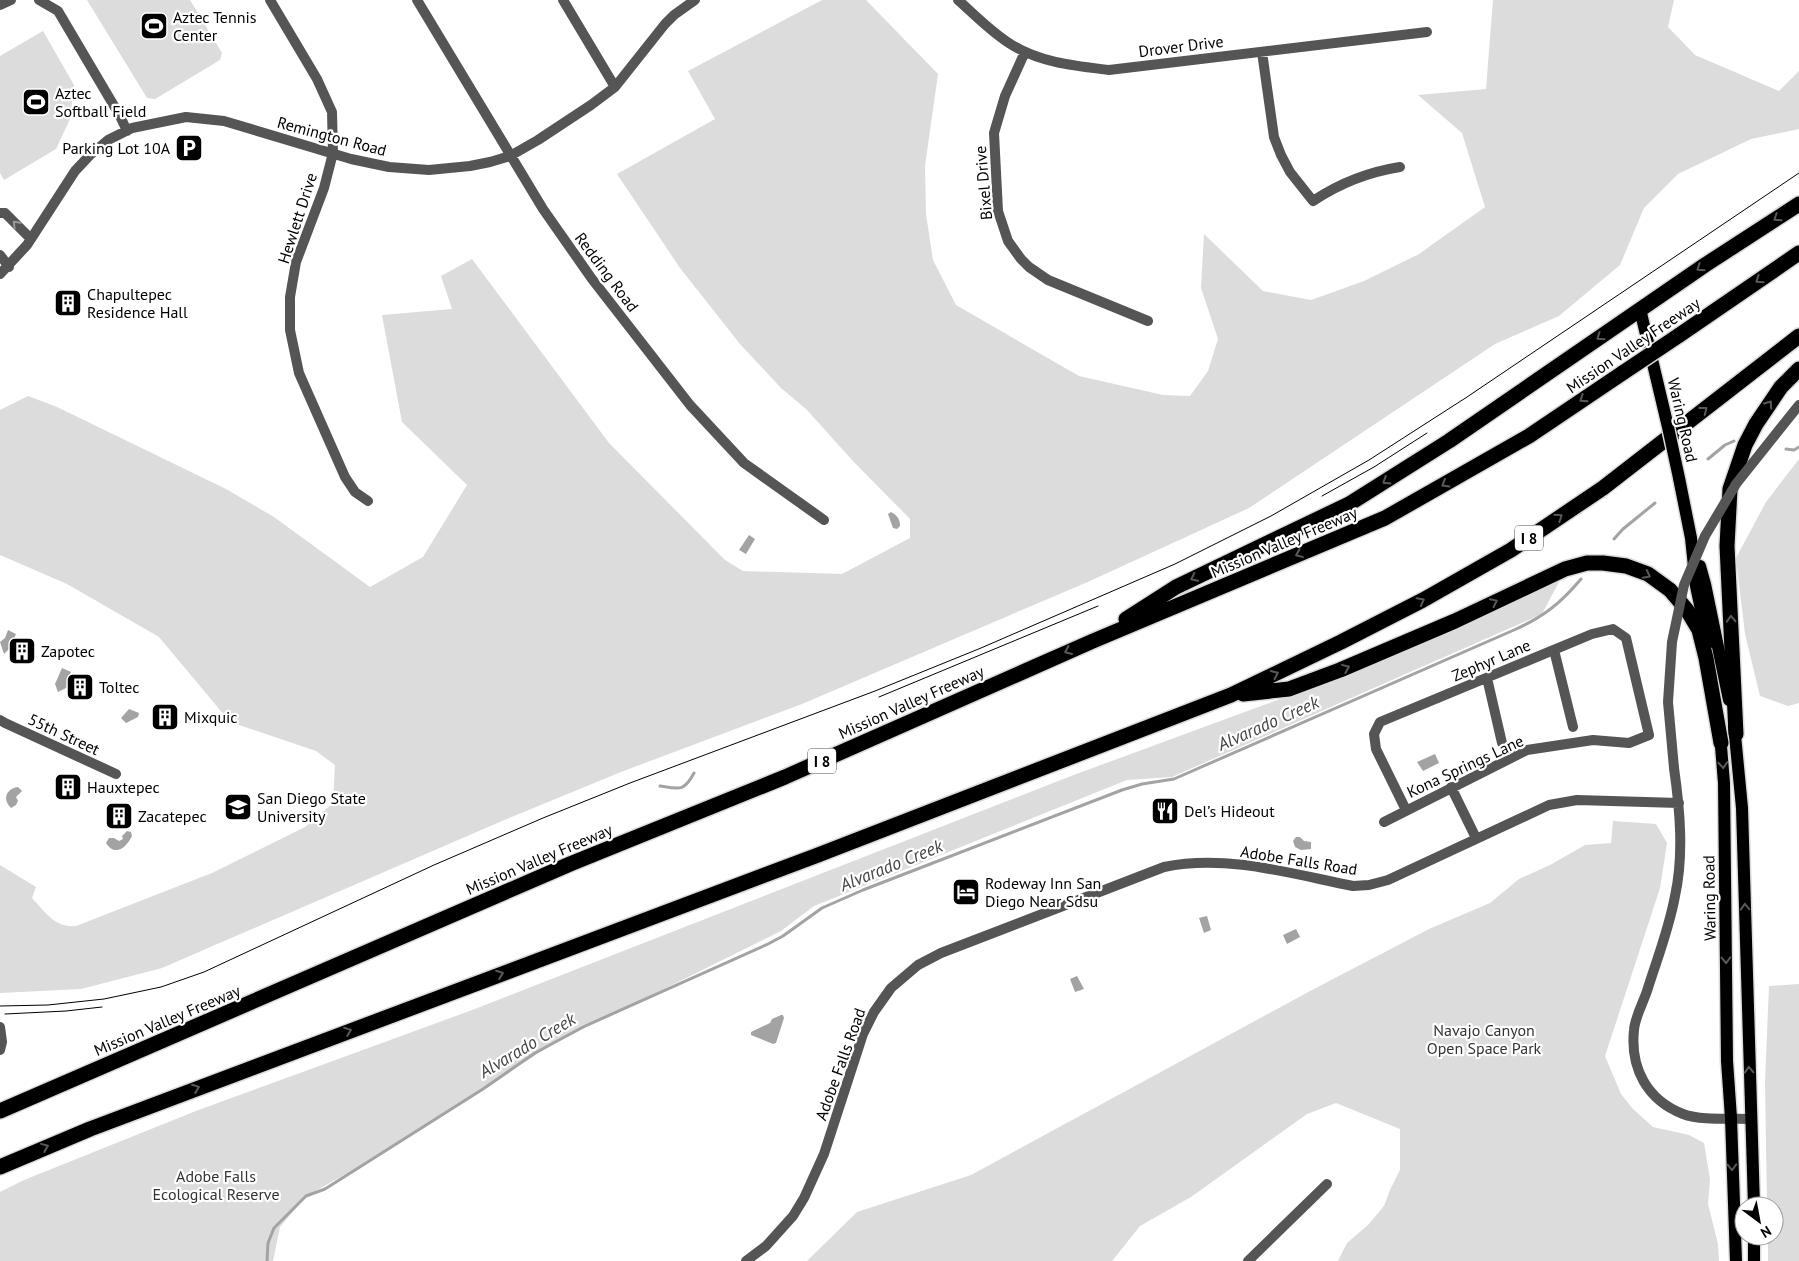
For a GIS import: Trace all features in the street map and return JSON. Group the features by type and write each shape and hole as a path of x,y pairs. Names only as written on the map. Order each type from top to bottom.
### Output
{"highway":[{"path":"1093,640 1176,587 1349,504 1449,441 1704,265 1799,204"},
{"name":"Mission Valley Freeway","path":"0,1112 561,868 785,777 1093,640 1385,518 1529,436 1799,253"},
{"name":"I 8","path":"0,1167 90,1128 818,855 1231,695 1414,605 1511,550 1603,488 1799,336"},
{"path":"1736,734 1727,546 1730,489 1745,445 1756,424 1772,399 1799,369"},
{"path":"1231,695 1289,689 1438,629 1565,569 1587,563 1603,563 1626,566 1648,574 1670,590 1687,610 1699,630 1706,658 1721,744"}],"main road":[{"name":"Waring Road","path":"1640,310 1662,399 1691,538 1696,586 1708,637 1721,744 1724,783 1727,1061 1736,1261"},
{"name":"Waring Road","path":"1691,538 1705,584 1736,734 1742,808 1754,1196"},
{"path":"1754,1246 1754,1261"}],"street":[{"path":"0,5 11,0"},
{"path":"39,0 58,10 127,131"},
{"name":"Hewlett Drive","path":"270,0 318,79 332,112 333,153 324,188 296,262 290,297 290,330 299,373 345,477 355,492 368,501"},
{"name":"Redding Road","path":"417,0 543,210 592,279 690,405 744,463 824,520"},
{"path":"563,0 615,87"},
{"name":"Remington Road","path":"0,274 9,267 31,239 80,166 108,140 132,128 186,117 224,121 360,161 389,167 429,170 470,166 510,156 566,122 615,87 664,24 695,0"},
{"name":"Drover Drive","path":"958,0 1001,38 1025,52 1066,64 1109,70 1428,32"},
{"name":"Bixel Drive","path":"1025,52 1005,96 994,133 998,211 1008,241 1029,267 1048,280 1148,321"},
{"path":"1262,52 1274,137 1290,172 1313,201 1324,193 1356,177 1379,170 1400,167"},
{"path":"0,212 6,212 31,239"},
{"path":"0,255 9,267"},
{"path":"1751,1118 1685,1114 1662,1104 1642,1080 1634,1057 1634,1028 1668,928 1676,896 1680,868 1679,803 1668,702 1672,642 1684,585 1705,536 1736,484 1799,405"},
{"name":"Zephyr Lane","path":"1406,810 1376,748 1374,734 1380,722 1592,634 1613,629 1626,638 1649,734"},
{"path":"1554,650 1573,727"},
{"path":"1487,678 1502,743"},
{"name":"55th Street","path":"0,720 116,774"},
{"name":"Kona Springs Lane","path":"1384,822 1527,750 1593,740 1629,743 1649,734"},
{"path":"1451,787 1476,838"},
{"name":"Adobe Falls Road","path":"746,1261 766,1246 793,1216 804,1198 824,1154 863,1034 874,1012 891,988 918,965 940,953 1164,867 1180,863 1252,866 1353,886 1369,886 1388,880 1549,805 1577,800 1679,803"},
{"path":"0,1027 2,1042 0,1050"},
{"path":"1248,1261 1327,1184"}],"green space":[{"name":"Aztec Tennis Center","path":"87,0 190,0 222,53 220,60 155,99 147,98"},
{"path":"822,0 866,0 938,74 925,166 926,214 933,260 956,305 1079,376 1163,395 1190,396 1208,371 1218,339 1201,288 1204,234 1263,291 1311,300 1364,281 1419,254 1485,207 1462,133 1418,95 1486,89 1493,0 1674,0 1668,27 1695,55 1779,91 1799,71 1799,129 1751,139 1678,174 1644,208 1620,265 1559,316 1495,344 1249,508 1090,581 802,704 621,772 502,821 162,968 81,989 0,993 0,865 36,887 32,898 51,918 62,925 76,926 212,873 305,827 333,803 335,765 316,751 230,722 159,637 67,584 0,555 0,410 28,396 57,407 226,489 274,517 370,587 423,557 467,485 402,422 382,315 452,309 441,276 472,259 609,443 725,560 743,571 842,574 910,538 910,519 852,460 807,410 781,388 740,344 680,268 617,174 715,119 688,71"},
{"name":"Aztec Softball Field","path":"43,31 74,85 70,119 56,149 4,180 0,173 0,56"},
{"path":"1799,459 1799,703 1788,706 1760,696 1745,634 1736,558 1766,502"},
{"name":"Adobe Falls Ecological Reserve","path":"1560,580 1542,614 1172,777 1127,780 814,906 781,931 553,1044 366,1163 306,1196 280,1227 273,1261 0,1261 0,1192 24,1180 196,1111 475,1009 1071,776 1364,668 1452,631"},
{"name":"Navajo Canyon Open Space Park","path":"1613,821 1656,824 1667,843 1660,888 1605,1056 1621,1094 1633,1109 1653,1127 1689,1135 1704,1143 1710,1179 1708,1204 1718,1244 1719,1261 1338,1261 1347,1243 1368,1225 1384,1206 1400,1170 1400,1129 1336,1103 1307,1114 1191,1197 1140,1226 1112,1261 807,1261 857,1212 971,1175 1312,990 1429,929 1490,903 1519,879 1550,865 1585,845 1611,843"},
{"path":"1799,984 1799,1261 1768,1261 1768,1246 1784,1246 1784,1196 1767,1196 1765,1082 1769,986"}],"shaded area":[{"path":"891,512 899,519 900,526 897,529 893,528 888,514"},
{"path":"749,535 755,539 746,554 739,550"},
{"path":"8,630 16,634 10,648 4,654 0,642 5,638"},
{"path":"62,668 71,672 67,681 68,685 58,692 55,684"},
{"path":"129,709 139,713 138,717 126,723 121,718"},
{"path":"1435,754 1439,763 1423,771 1417,762"},
{"path":"18,787 22,791 16,797 18,801 16,805 11,808 6,798 8,792"},
{"path":"127,831 131,832 132,836 124,847 117,850 109,847 106,843 109,838 119,841 123,839 122,836"},
{"path":"1296,837 1311,842 1311,849 1301,850 1295,847 1293,841"},
{"path":"1207,916 1211,930 1204,933 1199,918"},
{"path":"1296,929 1300,937 1287,944 1283,935"},
{"path":"1077,976 1084,989 1075,992 1070,979"},
{"path":"781,1015 784,1018 776,1043 773,1044 751,1035 751,1032 770,1023 772,1019"}],"waterway":[{"name":"Alvarado Creek","path":"1708,459 1725,445 1734,441"},
{"name":"Alvarado Creek","path":"1786,449 1794,450 1799,447"},
{"name":"Alvarado Creek","path":"1614,539 1623,529 1655,503"},
{"name":"Alvarado Creek","path":"267,1261 268,1243 274,1228 306,1196 325,1189 483,1089 535,1053 583,1027 768,944 783,936 822,908 863,890 1122,790 1142,784 1174,779 1514,630 1550,609 1566,596 1581,579"},
{"path":"660,786 680,788 687,783 694,773"}],"tram line":[{"path":"0,1006 48,1005 104,999 161,987 204,972 434,865 543,818 630,783 875,691 981,648 1175,564 1271,516 1369,460 1467,397 1799,173"},
{"path":"1322,496 1374,467 1427,433"},
{"path":"879,697 1098,606"},
{"path":"5,1014 102,1007"}],"place":[{"name":"Aztec Tennis Center","path":"154,26"},
{"name":"Aztec Softball Field","path":"36,102"},
{"name":"Parking Lot 10A","path":"189,148"},
{"name":"Chapultepec Residence Hall","path":"68,303"},
{"name":"Zapotec","path":"22,651"},
{"name":"Toltec","path":"80,687"},
{"name":"Mixquic","path":"165,717"},
{"name":"Hauxtepec","path":"68,787"},
{"name":"San Diego State University","path":"238,807"},
{"name":"Del’s Hideout","path":"1165,811"},
{"name":"Zacatepec","path":"119,816"},
{"name":"Rodeway Inn San Diego Near Sdsu","path":"966,892"}]}
